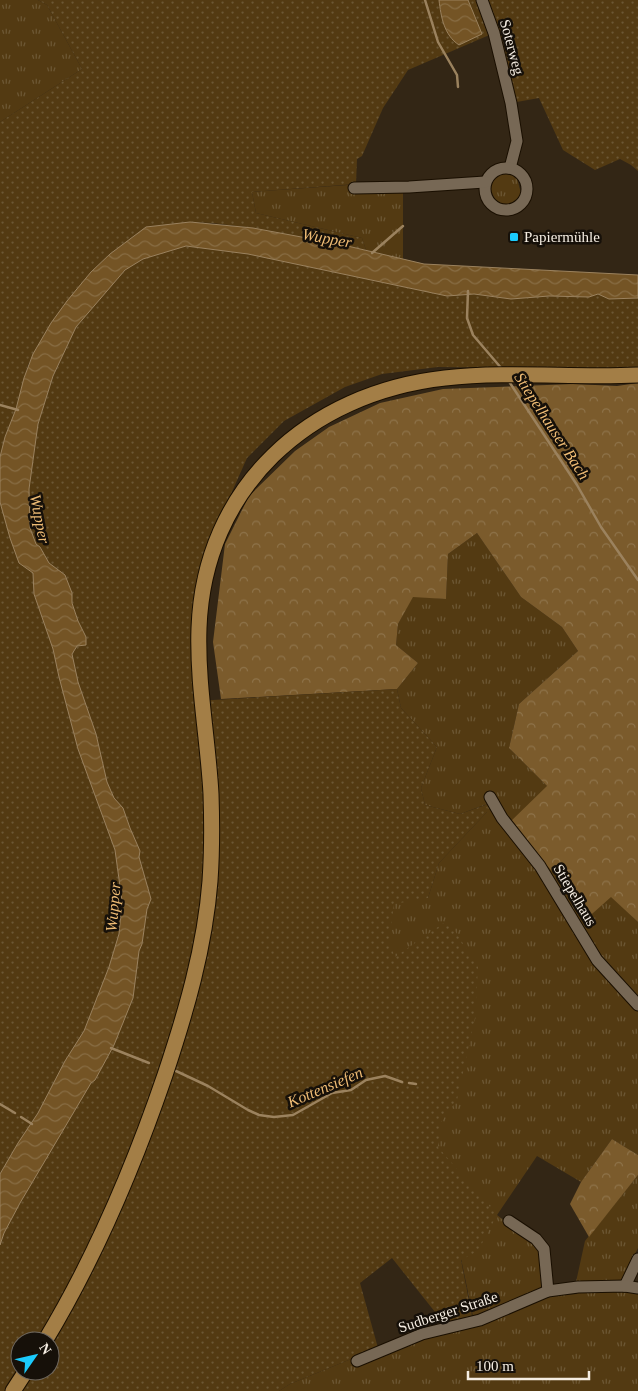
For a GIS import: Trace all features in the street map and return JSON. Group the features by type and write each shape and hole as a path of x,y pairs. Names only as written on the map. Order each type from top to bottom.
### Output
{"main road":[{"path":"49,1331 84,1268 130,1168 152,1113 186,1007 195,971 207,906 212,836 211,792 201,684 200,610 206,574 220,531 235,503 256,472 285,443 334,410 366,396 399,386 444,378 493,374 552,376 638,375"}],"street":[{"name":"Soterweg","path":"482,0 494,33 511,103 517,141 510,168"},
{"path":"510,168 522,176 527,189 523,202 518,207 505,211 492,206 485,195 485,182 494,171 510,168"},
{"path":"354,188 409,187 485,182"},
{"name":"Stiepelhaus","path":"490,797 502,818 540,866 597,960 638,1004"},
{"path":"509,1221 536,1240 544,1249 548,1291"},
{"path":"625,1286 638,1259"},
{"name":"Sudberger Straße","path":"357,1361 422,1334 480,1320 548,1291 578,1287 625,1286 638,1288"}],"green space":[{"path":"0,0 38,0 47,5 82,69 0,122"},
{"path":"38,0 439,0 441,14 482,34 468,0 638,0 638,171 620,159 595,170 563,150 539,98 511,103 494,33 408,70 383,108 362,156 357,159 356,184 252,192 256,213 362,238 366,250 253,228 212,223 190,222 146,227 110,254 91,272 51,323 28,365 0,457 0,122 82,69 47,5"},
{"path":"505,172 516,175 522,197 514,204 508,206 497,205 488,182 494,176"},
{"path":"348,185 352,190 403,189 403,259 366,250 362,238 256,213 252,192"},
{"path":"185,246 248,254 447,296 474,294 511,299 549,296 589,297 598,294 609,299 638,298 638,368 438,367 382,374 345,387 284,421 247,458 215,530 196,701 397,689 401,708 437,747 421,788 425,805 460,814 488,804 487,812 439,863 428,898 394,904 389,942 395,957 448,920 478,967 475,1018 457,1100 441,1122 438,1147 497,1215 478,1251 461,1260 472,1316 443,1322 392,1258 360,1283 378,1348 290,1384 279,1391 0,1391 0,1245 4,1233 20,1203 91,1082 95,1080 114,1045 133,998 139,951 142,944 147,909 151,899 139,857 140,851 123,808 114,798 107,782 96,734 78,682 72,654 77,646 86,645 86,637 72,603 72,593 65,575 49,563 40,547 36,544 30,528 29,489 38,424 53,377 76,327 125,270 143,259"},
{"path":"638,383 638,922 611,897 592,914 508,824 547,786 509,748 519,704 578,651 562,627 521,597 477,533 448,554 446,599 413,597 398,624 396,645 418,663 397,689 221,699 213,642 225,544 249,496 295,451 329,427 380,403 443,389 573,384 617,386"},
{"path":"0,502 19,563 33,573 34,594 53,649 78,749 115,850 122,901 119,934 109,967 84,1031 65,1061 38,1113 0,1174"},
{"path":"477,533 521,597 562,627 578,651 519,704 509,748 547,786 592,914 611,896 638,922 638,1155 612,1139 581,1182 537,1156 497,1215 540,1249 545,1296 577,1294 576,1282 585,1241 638,1175 638,1248 617,1290 638,1293 638,1391 279,1391 290,1384 378,1348 475,1326 438,1147 380,1021 387,897 428,898 439,863 487,812 487,804 460,814 425,805 421,788 437,747 401,708 397,689 418,663 396,645 398,624 413,596 446,599 448,554"},
{"path":"612,1139 638,1155 638,1175 589,1237 570,1204 581,1182"}],"water":[{"path":"439,0 468,0 482,34 459,45 447,31 442,19"},
{"path":"190,222 253,228 339,244 424,264 638,275 638,298 609,299 598,294 589,297 549,296 511,299 474,294 447,296 248,254 186,246 143,259 125,270 76,327 53,376 38,424 29,489 30,528 36,544 40,547 49,563 65,575 72,593 72,603 86,637 86,645 77,646 72,654 78,682 96,734 107,782 114,798 123,808 140,851 139,857 151,899 147,909 142,944 139,951 133,998 114,1045 95,1080 91,1083 20,1203 4,1233 0,1245 0,1174 38,1113 65,1061 84,1031 109,967 119,934 122,901 115,850 78,749 53,649 34,594 33,573 19,563 0,502 0,457 33,354 51,323 67,301 91,272 110,254 146,227"}],"waterway":[{"path":"425,0 438,42 457,75 458,87"},
{"path":"372,253 403,226"},
{"name":"Stiepelhauser Bach","path":"468,291 467,318 473,335 502,369"},
{"name":"Stiepelhauser Bach","path":"508,380 577,485 601,527 638,580"},
{"path":"0,405 18,410"},
{"name":"Kottensiefen","path":"111,1048 149,1063"},
{"name":"Kottensiefen","path":"176,1071 208,1086 248,1110 259,1115 274,1117 293,1115 332,1093 351,1090 366,1080 385,1076 402,1082"},
{"name":"Kottensiefen","path":"409,1083 416,1084"},
{"path":"0,1104 15,1113"},
{"path":"21,1117 32,1124"}],"place":[{"name":"Papiermühle","path":"514,237"}],"water label":[{"name":"Wupper","path":"327,238"},
{"name":"Wupper","path":"40,519"},
{"name":"Wupper","path":"113,907"}]}
